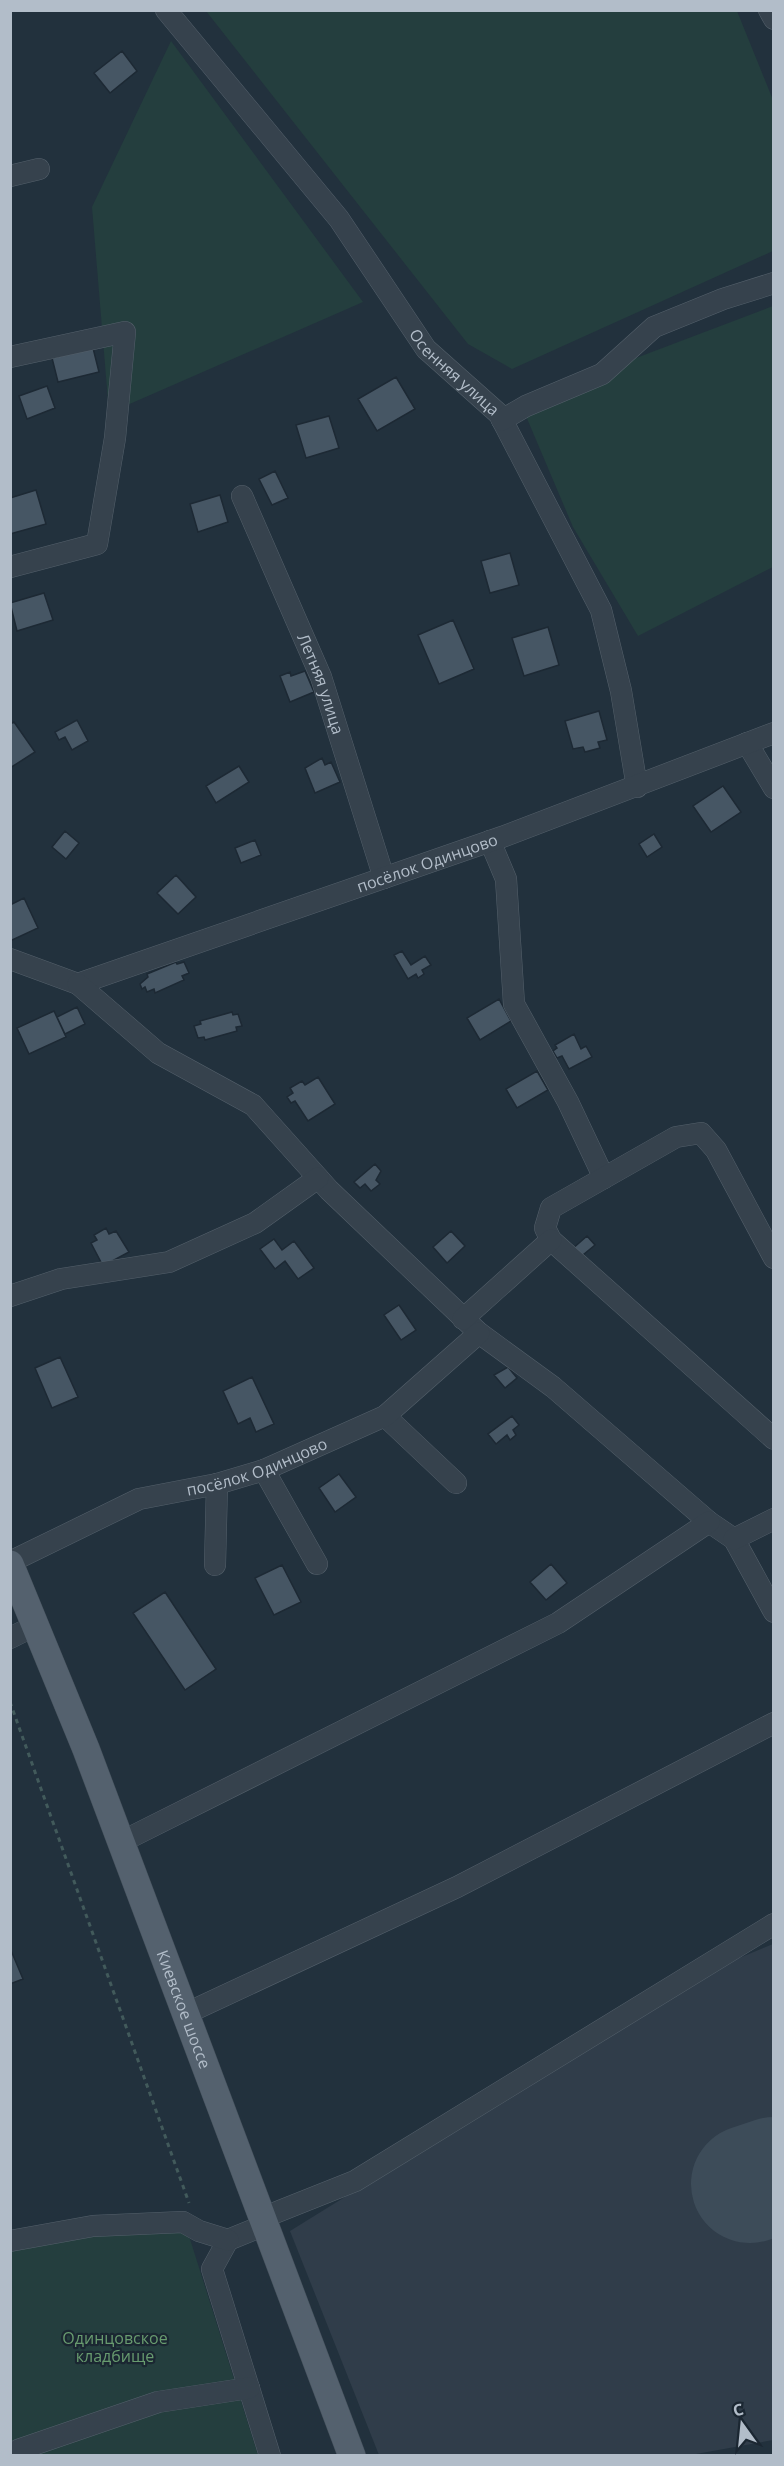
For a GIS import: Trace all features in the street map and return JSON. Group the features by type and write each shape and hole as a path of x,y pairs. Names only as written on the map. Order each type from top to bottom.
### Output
{"main road":[{"name":"Киевское шоссе","path":"10,1563 121,1842 352,2456"}],"lane":[{"name":"Осенняя улица","path":"166,10 339,219 426,349 499,414 601,610 621,691 637,787"},
{"path":"769,10 774,18"},
{"path":"10,176 39,169"},
{"path":"502,420 526,406 602,374 654,327 723,298 774,283"},
{"path":"10,567 97,544 115,438 125,332 16,356"},
{"name":"Летняя улица","path":"242,496 321,677 384,878"},
{"name":"посёлок Одинцово","path":"78,984 490,841 774,733"},
{"path":"747,743 774,788"},
{"path":"490,841 506,879 514,1004 568,1102 604,1178"},
{"path":"10,959 78,984 158,1053 253,1105 318,1178 471,1326 553,1387 709,1522 734,1539 774,1612"},
{"path":"774,1258 768,1233 716,1150 701,1133 676,1137 551,1208 545,1228 551,1240 774,1438"},
{"path":"10,1296 61,1279 169,1262 255,1223 318,1178"},
{"name":"посёлок Одинцово","path":"10,1563 139,1499 217,1484 264,1470 385,1416 551,1240"},
{"path":"385,1416 456,1483"},
{"path":"264,1470 317,1564"},
{"path":"214,1565 217,1484"},
{"path":"734,1539 774,1519"},
{"path":"121,1842 558,1623 709,1522"},
{"path":"10,1638 36,1625"},
{"path":"185,2014 457,1887 774,1724"},
{"path":"270,2456 212,2269 228,2240 355,2181 774,1924"},
{"path":"10,2241 93,2226 183,2222 199,2231 228,2240"},
{"path":"20,2456 18,2450 158,2402 249,2388"}],"path":[{"path":"10,1702 199,2231"}],"shaded area":[{"path":"773,1944 773,2440 685,2456 379,2455 290,2231 715,1968"}],"green space":[{"path":"206,11 737,11 773,100 773,251 512,369 468,344"},
{"path":"171,41 363,302 109,413 92,207"},
{"path":"773,306 773,567 638,636 573,527 520,402"},
{"name":"Одинцовское кладбище","path":"168,2216 190,2239 258,2455 11,2456 11,2238"}],"building":[{"path":"122,51 137,71 110,93 94,73"},
{"path":"93,348 99,372 58,382 52,358"},
{"path":"396,377 415,409 377,431 358,399"},
{"path":"47,386 55,408 27,419 19,396"},
{"path":"329,416 339,448 306,458 296,425"},
{"path":"275,471 288,498 272,505 259,479"},
{"path":"36,490 46,524 10,534 10,498"},
{"path":"220,495 228,522 198,532 190,504"},
{"path":"510,553 519,585 490,593 481,561"},
{"path":"44,593 53,620 17,631 10,603"},
{"path":"453,620 474,669 439,684 418,635"},
{"path":"548,627 559,665 524,676 512,638"},
{"path":"305,671 314,692 290,702 280,676 290,672 291,676"},
{"path":"599,711 607,740 598,742 600,748 585,752 583,747 573,749 565,721"},
{"path":"77,720 88,741 72,750 65,737 59,740 55,732"},
{"path":"14,722 35,752 10,768 10,724"},
{"path":"322,758 325,765 331,762 340,782 315,793 305,768"},
{"path":"239,766 249,782 216,803 206,786"},
{"path":"723,786 741,812 711,832 693,806"},
{"path":"65,831 79,843 66,859 52,847"},
{"path":"654,834 662,847 647,857 639,844"},
{"path":"255,840 261,855 241,863 235,848"},
{"path":"176,875 196,897 178,914 157,893"},
{"path":"24,898 38,928 10,941 10,905"},
{"path":"402,951 411,965 425,956 431,965 422,970 424,974 418,978 416,974 408,979 394,955"},
{"path":"176,962 177,964 184,962 189,973 182,976 184,980 155,993 154,989 147,992 145,987 142,989 140,984 148,977 147,974"},
{"path":"499,999 511,1021 480,1040 467,1018"},
{"path":"77,1007 85,1024 65,1034 57,1017"},
{"path":"54,1011 66,1037 29,1054 17,1028"},
{"path":"232,1012 233,1015 238,1014 242,1026 236,1027 237,1031 205,1040 204,1037 198,1038 194,1026 201,1024 200,1021"},
{"path":"574,1034 581,1049 586,1046 592,1057 569,1069 562,1056 557,1058 553,1051 557,1048 555,1045"},
{"path":"537,1071 548,1090 517,1108 506,1089"},
{"path":"318,1077 335,1104 308,1121 295,1101 291,1103 287,1097 293,1093 290,1088 302,1081 305,1085"},
{"path":"375,1164 381,1171 376,1180 380,1184 371,1191 365,1184 360,1188 354,1182"},
{"path":"106,1228 109,1234 116,1231 129,1252 103,1266 91,1243 97,1240 94,1235"},
{"path":"451,1231 465,1246 447,1263 433,1247"},
{"path":"587,1236 595,1245 578,1259 571,1250"},
{"path":"274,1239 282,1250 294,1241 314,1268 298,1279 285,1261 275,1269 260,1249"},
{"path":"399,1305 416,1330 401,1340 384,1315"},
{"path":"60,1357 78,1397 52,1408 35,1368"},
{"path":"508,1367 517,1378 505,1388 494,1375"},
{"path":"252,1377 274,1424 256,1432 250,1418 238,1424 223,1391"},
{"path":"512,1416 519,1425 513,1430 516,1435 510,1440 507,1435 496,1444 488,1434"},
{"path":"339,1474 356,1497 335,1512 319,1488"},
{"path":"551,1564 567,1583 546,1600 530,1582"},
{"path":"282,1565 301,1602 274,1615 255,1578"},
{"path":"165,1592 216,1669 185,1690 133,1613"},
{"path":"10,1948 23,1979 10,1984"}],"runway":[{"path":"750,2184 774,2176"}]}
